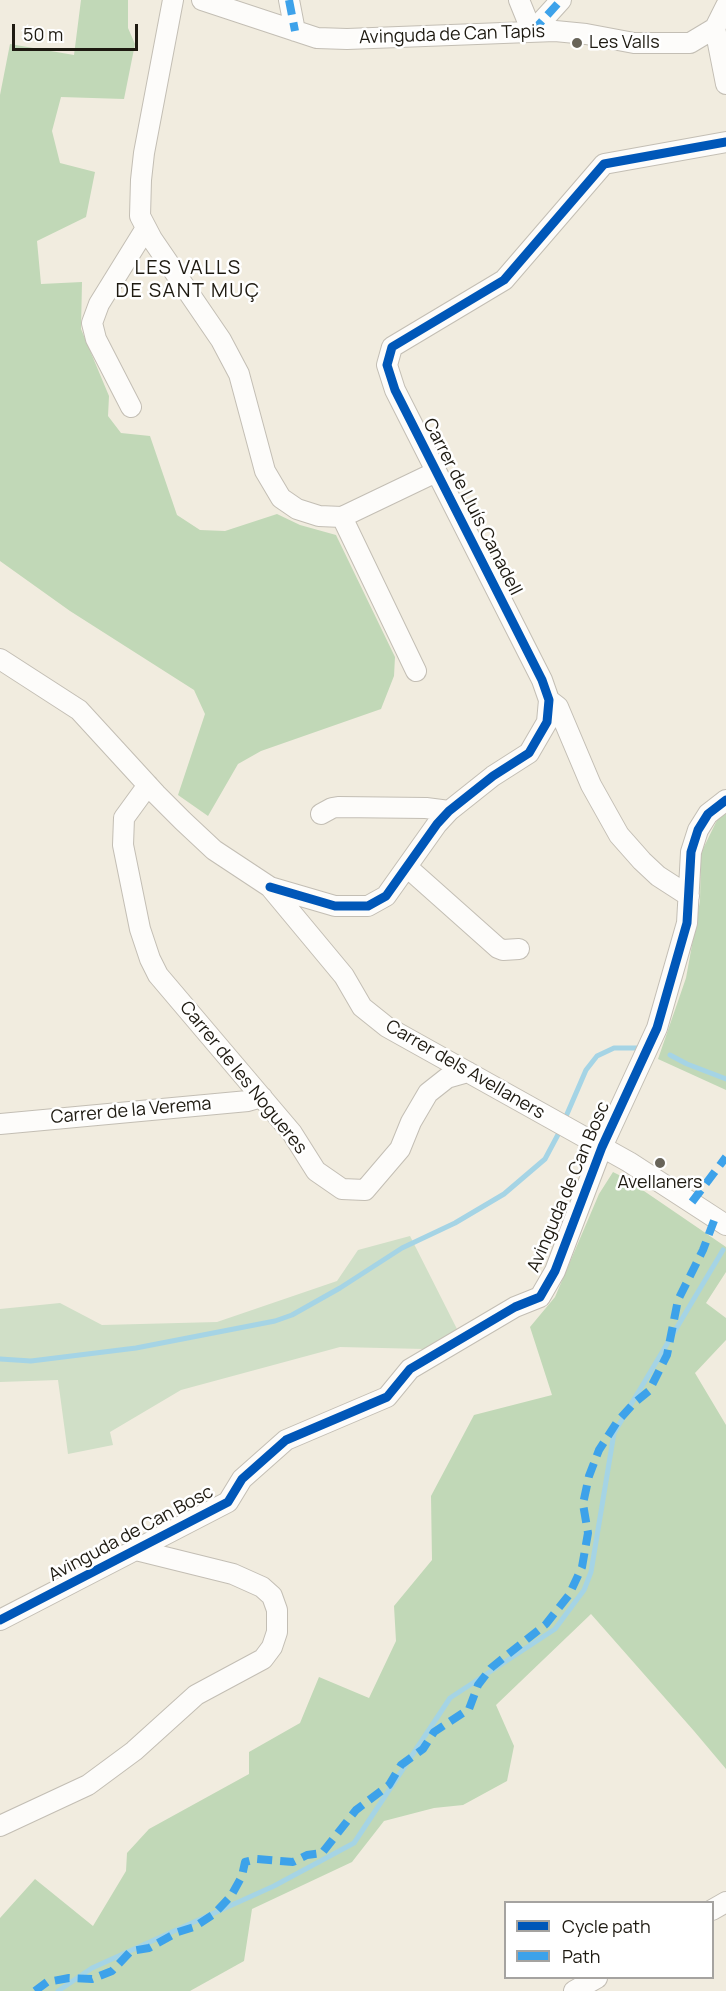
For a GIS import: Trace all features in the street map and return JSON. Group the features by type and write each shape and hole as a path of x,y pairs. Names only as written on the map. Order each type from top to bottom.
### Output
{"street":[{"path":"173,0 141,180 140,216 221,340 239,374 265,471 281,498 297,509 320,516 342,517 436,472"},
{"name":"Avinguda de Can Tapis","path":"202,0 317,38 347,39 532,32 586,34 634,43 690,44 715,28"},
{"path":"289,0 296,31"},
{"path":"519,0 532,32 561,0"},
{"path":"726,6 715,28 726,84"},
{"name":"Carrer de Lluís Canadell","path":"689,896 658,876 619,835 591,785 558,707 549,700 542,680 394,390 387,365 392,347 504,280 604,164 726,142"},
{"path":"131,407 96,339 92,323 99,304 146,228"},
{"path":"342,517 416,671"},
{"name":"Carrer dels Avellaners","path":"0,659 79,710 148,785 214,850 270,887 344,976 362,1007 387,1028 602,1147 668,1186 726,1225"},
{"path":"270,887 335,906 368,906 386,896 437,824 449,811 493,776 529,753 547,723 549,700"},
{"name":"Carrer de les Nogueres","path":"148,785 124,818 123,845 140,929 150,959 158,975 292,1133 316,1171 342,1189 365,1190 400,1149 411,1122 428,1093 447,1078 468,1072"},
{"name":"Avinguda de Can Bosc","path":"0,1620 228,1502 242,1479 286,1440 387,1398 410,1370 515,1307 540,1298 555,1271 602,1147 657,1028 687,923 691,852 698,830 708,814 726,800"},
{"path":"321,814 338,807 426,808 449,811"},
{"path":"407,867 498,948 519,950"},
{"name":"Carrer de la Verema","path":"0,1124 248,1101 262,1097"},
{"path":"0,1826 88,1785 134,1751 196,1695 263,1659 272,1647 278,1632 277,1610 272,1596 262,1587 233,1574 136,1550"},
{"path":"574,1991 594,1979"}],"green space":[{"path":"81,0 128,0 128,28 135,44 124,99 61,97 52,131 60,163 95,172 86,217 37,241 41,284 82,282 81,329 109,396 108,416 121,433 150,436 177,515 200,530 225,531 277,514 300,525 336,535 395,657 394,676 381,709 261,751 238,764 208,816 178,795 205,714 194,690 70,611 0,561 0,95 10,44 74,55"},
{"path":"726,814 726,1090 658,1059 686,978 700,901 701,853 719,816"},
{"path":"613,1172 726,1247 726,1272 706,1303 726,1318 726,1340 695,1373 726,1425 726,1769 591,1614 496,1705 514,1746 507,1781 463,1805 434,1808 384,1821 352,1862 252,1909 244,1961 190,1991 0,1991 0,1918 35,1879 93,1926 126,1871 127,1853 149,1829 249,1774 249,1752 300,1723 319,1677 369,1698 396,1641 394,1606 432,1560 431,1496 474,1415 552,1395 530,1327 555,1297 599,1194"},
{"path":"410,1236 458,1331 424,1349 340,1347 181,1390 110,1432 113,1445 68,1454 58,1380 0,1382 0,1309 60,1303 102,1325 217,1322 337,1281 358,1250"}],"waterway":[{"path":"564,1121 586,1070 597,1056 614,1048 638,1048"},
{"path":"670,1055 726,1079"},
{"path":"0,1359 31,1361 136,1348 275,1321 292,1315 340,1288 402,1248 455,1223 504,1194 545,1159 561,1129"},
{"path":"58,1991 92,1968 274,1886 354,1843 450,1698 555,1629 584,1590 591,1572 614,1433 723,1250"}],"marked path":[{"path":"289,0 295,31"},
{"path":"532,32 561,0"},
{"path":"692,1202 726,1157"},
{"path":"35,1991 47,1982 69,1978 92,1979 112,1971 131,1951 149,1948 178,1932 194,1927 214,1914 231,1896 242,1876 245,1862 257,1859 293,1862 307,1855 322,1853 356,1810 389,1785 401,1765 423,1749 434,1732 469,1709 478,1685 491,1668 546,1624 569,1595 582,1567 588,1533 583,1504 589,1476 599,1450 617,1422 634,1403 649,1391 667,1355 678,1300 703,1250 715,1218"}],"cycle path":[{"path":"270,887 335,906 368,906 386,896 437,824 449,811 493,776 529,753 547,722 549,700 542,680 395,390 387,365 392,347 504,280 604,164 726,142"},
{"path":"0,1620 228,1502 242,1479 286,1440 387,1397 410,1369 515,1307 540,1297 555,1271 602,1147 657,1028 687,923 691,852 698,830 708,814 726,800"}],"place":[{"name":"Les Valls","path":"577,43"},
{"name":"Avellaners","path":"660,1163"}],"district":[{"name":"LES VALLS DE SANT MUÇ","path":"188,280"}]}
